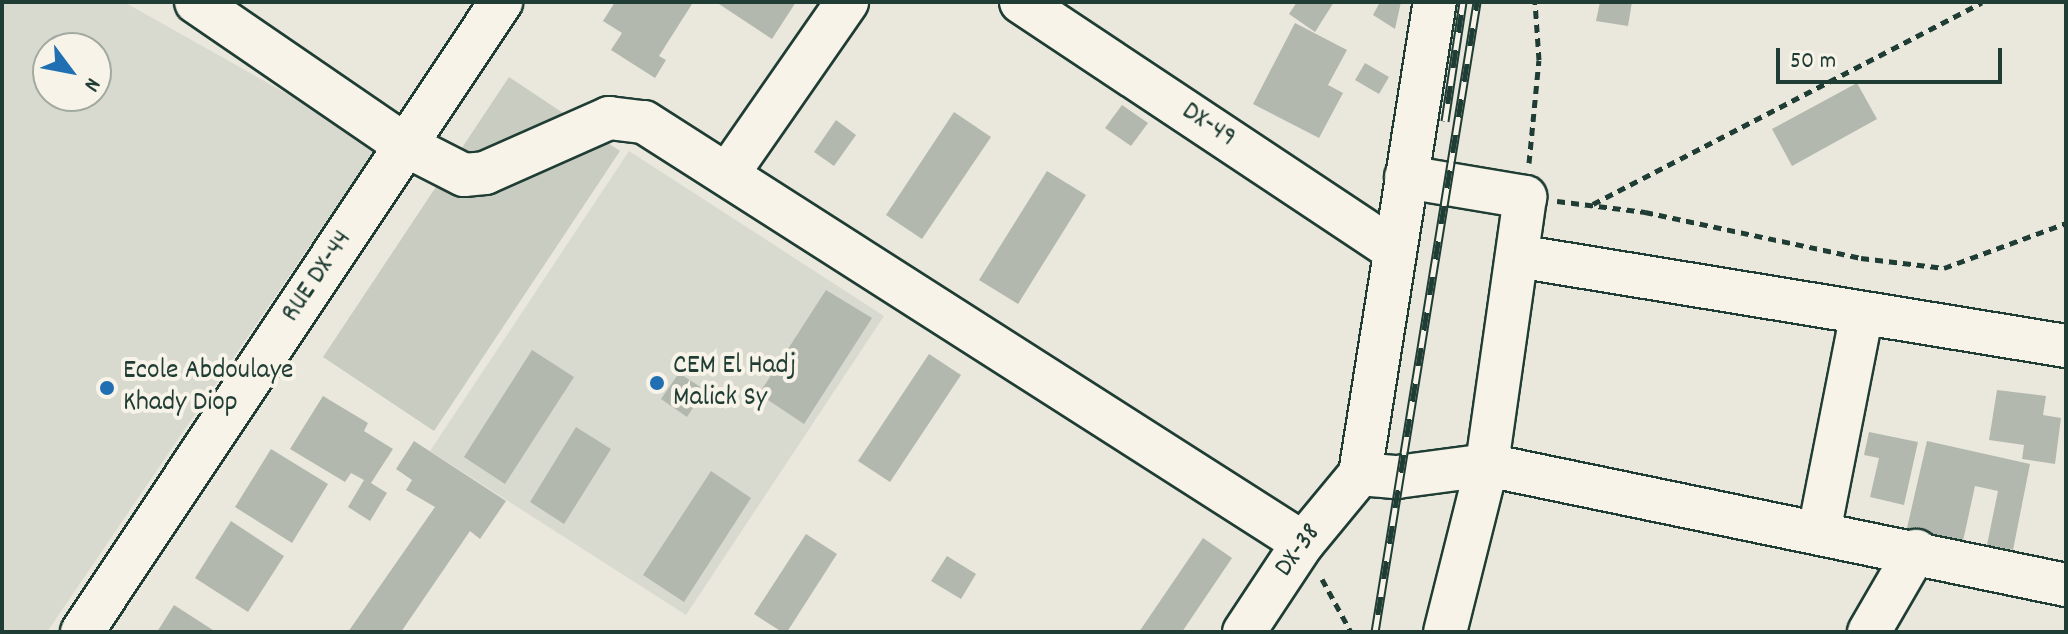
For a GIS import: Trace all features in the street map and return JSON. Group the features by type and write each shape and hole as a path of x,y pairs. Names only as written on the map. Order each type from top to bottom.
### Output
{"street":[{"path":"196,2 405,145 464,175 485,173 609,118 644,122 729,172 1303,543"},
{"name":"RUE DX-44","path":"82,632 501,2"},
{"path":"729,172 847,2"},
{"path":"1435,2 1360,474 1397,477 1487,465 1916,551 2066,585"},
{"name":"DX-49","path":"1048,9 1394,250"},
{"path":"1406,177 1525,197 1487,465 1445,632"},
{"path":"1517,256 2066,346"},
{"path":"1819,532 1862,313"},
{"name":"DX-38","path":"1244,632 1303,543 1360,474"},
{"path":"1869,632 1916,551"}],"path":[{"path":"1535,2 1539,60 1525,197 1593,204 1861,258 1944,268 2066,223"},
{"path":"1593,204 1982,2"},
{"path":"1303,543 1351,632"}],"shaded area":[{"name":"Ecole Abdoulaye Khady Diop","path":"2,2 124,2 378,145 47,632 2,632"},
{"path":"509,77 620,151 434,431 323,357"},
{"name":"CEM El Hadj Malick Sy","path":"629,151 884,316 686,615 430,451"}],"building":[{"path":"615,2 692,4 659,56 666,60 655,78 611,50 622,33 603,21"},
{"path":"716,2 796,2 772,39"},
{"path":"1297,2 1334,2 1315,32 1289,14"},
{"path":"1380,2 1401,2 1395,29 1373,15"},
{"path":"1600,2 1632,2 1628,26 1596,21"},
{"path":"1295,23 1347,50 1328,85 1343,93 1319,138 1253,104"},
{"path":"1365,63 1389,77 1379,94 1355,80"},
{"path":"1857,83 1877,119 1792,166 1772,129"},
{"path":"1122,105 1148,123 1131,146 1105,128"},
{"path":"954,112 991,137 922,239 886,215"},
{"path":"836,120 856,135 834,166 814,152"},
{"path":"1047,171 1086,195 1018,304 979,280"},
{"path":"826,290 872,318 804,424 759,394"},
{"path":"532,350 574,377 505,484 464,457"},
{"path":"929,354 961,375 890,482 858,461"},
{"path":"679,373 705,390 687,417 661,399"},
{"path":"1997,390 2046,396 2043,415 2061,418 2055,464 2022,459 2024,445 1989,440"},
{"path":"323,396 368,423 364,431 393,449 371,483 387,493 370,521 348,507 364,480 351,473 345,482 290,449"},
{"path":"576,427 611,449 564,524 530,502"},
{"path":"1869,432 1918,442 1904,505 1870,497 1879,458 1864,455"},
{"path":"414,441 506,501 480,539 470,531 401,632 348,632 435,507 406,490 412,480 396,469"},
{"path":"1927,441 2030,464 2013,550 1987,545 1998,491 1975,486 1963,541 1907,528"},
{"path":"271,449 328,484 292,543 235,507"},
{"path":"711,471 751,498 684,602 643,575"},
{"path":"231,521 284,556 248,612 195,578"},
{"path":"806,534 837,554 787,632 782,632 754,614"},
{"path":"1203,538 1232,558 1182,632 1139,632"},
{"path":"947,556 976,574 961,599 931,581"},
{"path":"174,605 216,632 157,632"}],"railway":[{"path":"1445,121 1463,2"},
{"path":"1375,632 1477,2"}],"place":[{"name":"CEM El Hadj Malick Sy","path":"657,383"},
{"name":"Ecole Abdoulaye Khady Diop","path":"107,388"}]}
